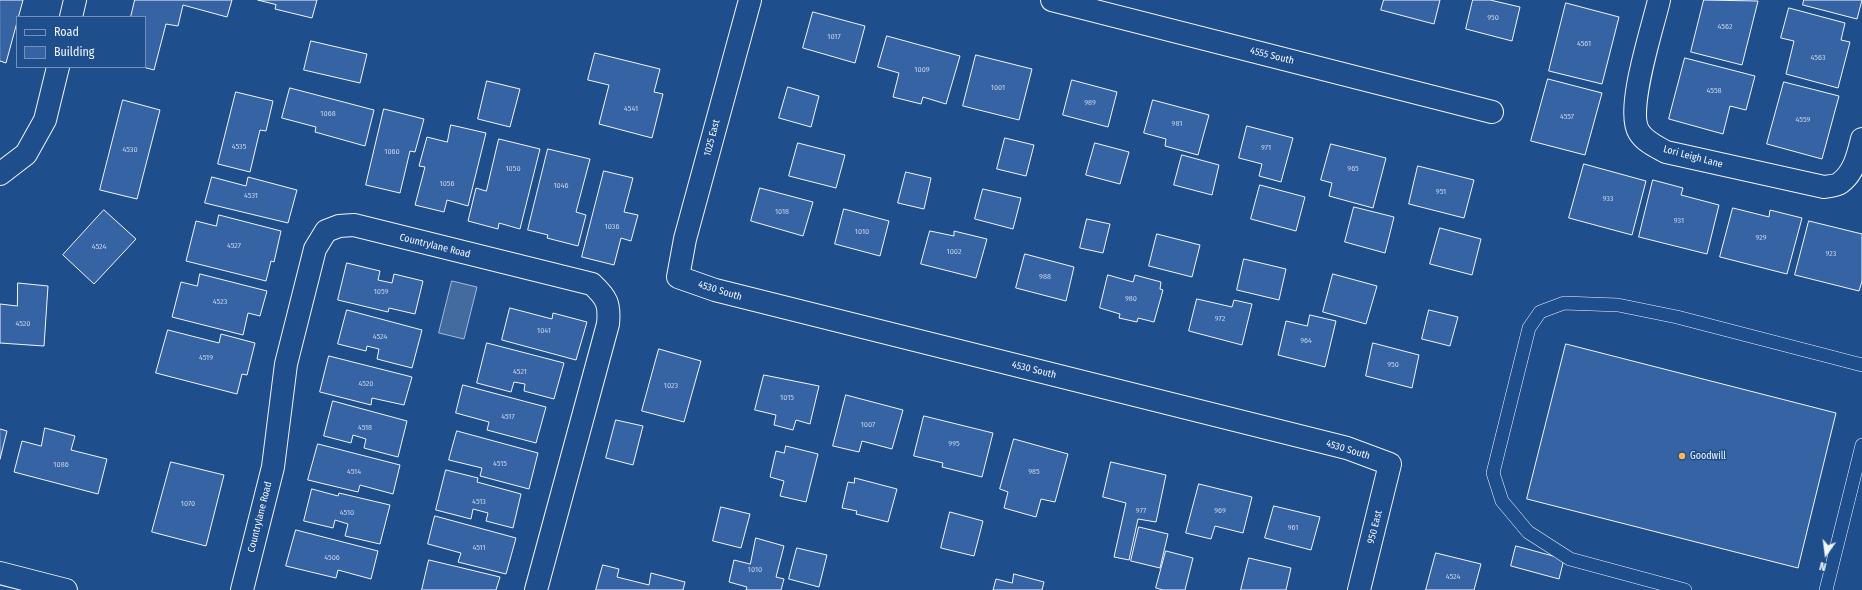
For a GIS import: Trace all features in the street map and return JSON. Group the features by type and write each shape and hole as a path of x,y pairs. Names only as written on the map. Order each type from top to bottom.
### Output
{"street":[{"path":"71,16 75,0"},
{"name":"1025 East","path":"678,277 685,239 750,0"},
{"name":"4555 South","path":"1052,0 1492,112"},
{"name":"Lori Leigh Lane","path":"1659,0 1635,98 1634,115 1638,132 1650,144 1666,152 1824,187 1839,184 1850,173 1857,159 1862,139"},
{"path":"0,174 26,154 45,120 58,68"},
{"name":"Countrylane Road","path":"242,590 273,467 286,364 315,249 326,231 339,226 354,225 592,284 604,295 609,309 608,324 536,590"},
{"name":"4530 South","path":"678,277 715,290 1347,448 1390,464"},
{"name":"950 East","path":"1359,590 1390,464"},
{"path":"0,573 66,590"}],"lane":[{"path":"1680,589 1570,559 1528,532 1502,501 1494,473 1529,328 1540,312 1564,303 1618,305 1677,317 1862,365"},
{"path":"1826,590 1862,445"}],"water":[{"path":"452,281 477,287 464,339 439,333"}],"building":[{"path":"0,0 23,0 19,16 16,16 16,26 6,63 0,61"},
{"path":"135,0 232,0 227,17 183,5 178,26 166,24 154,70 146,68 146,16 131,16"},
{"path":"258,0 317,0 312,18 275,9 276,5"},
{"path":"1384,0 1440,0 1434,24 1381,10"},
{"path":"1473,0 1490,0 1520,7 1512,41 1466,29"},
{"path":"1704,0 1758,1 1742,65 1691,52"},
{"path":"1804,0 1862,0 1857,19 1803,5"},
{"path":"1566,3 1619,17 1602,84 1549,71"},
{"path":"1789,8 1845,23 1841,40 1850,42 1838,88 1786,74 1794,41 1781,38"},
{"path":"813,12 865,26 855,63 803,48"},
{"path":"887,36 960,56 946,104 923,97 921,104 893,97 899,73 878,67"},
{"path":"311,41 367,54 360,83 304,70"},
{"path":"595,53 660,69 654,92 663,94 652,138 599,124 609,85 588,80"},
{"path":"976,55 1032,69 1019,120 963,106"},
{"path":"1685,58 1755,76 1746,110 1730,106 1723,134 1669,119"},
{"path":"1548,79 1602,93 1585,155 1531,141"},
{"path":"1072,80 1117,92 1108,127 1063,115"},
{"path":"487,81 520,89 510,127 478,119"},
{"path":"1784,82 1839,96 1822,159 1767,144"},
{"path":"788,87 819,96 811,127 779,118"},
{"path":"290,88 374,110 365,146 315,132 316,127 282,118"},
{"path":"236,92 273,101 266,131 260,130 250,172 218,164"},
{"path":"123,100 160,110 137,199 100,190"},
{"path":"1153,100 1209,115 1198,155 1165,146 1166,139 1144,133"},
{"path":"384,109 424,119 415,152 410,151 400,193 366,185"},
{"path":"451,125 486,133 468,206 447,200 444,212 415,205 425,167 419,166 427,137 447,142"},
{"path":"1247,126 1293,138 1281,182 1259,176 1262,164 1239,158"},
{"path":"1005,138 1034,145 1026,176 997,169"},
{"path":"499,139 540,149 520,229 499,223 498,229 468,221 476,188 486,191"},
{"path":"798,143 845,155 836,188 789,176"},
{"path":"1095,143 1129,152 1120,184 1086,175"},
{"path":"1331,144 1386,158 1373,208 1329,196 1332,183 1321,180"},
{"path":"548,149 590,159 576,212 586,215 578,246 547,238 548,235 528,230"},
{"path":"1182,155 1219,165 1212,195 1174,185"},
{"path":"1584,164 1646,181 1632,235 1569,218"},
{"path":"1418,166 1474,180 1464,218 1409,204"},
{"path":"604,171 633,178 624,212 638,215 631,241 621,238 614,265 582,257"},
{"path":"906,172 931,178 924,209 898,203"},
{"path":"212,177 246,186 248,177 297,190 288,223 205,203"},
{"path":"1653,180 1683,188 1681,195 1719,205 1707,254 1639,237"},
{"path":"1260,185 1305,197 1296,231 1251,219"},
{"path":"760,188 813,202 803,236 751,221"},
{"path":"983,189 1021,198 1013,229 975,219"},
{"path":"1354,207 1394,217 1385,253 1345,242"},
{"path":"1733,208 1769,217 1770,210 1802,218 1787,274 1720,257"},
{"path":"844,209 889,221 880,256 835,244"},
{"path":"104,210 136,239 94,284 63,255"},
{"path":"219,215 281,231 274,262 271,261 266,281 186,261 196,221 216,226"},
{"path":"1087,219 1110,224 1103,253 1080,248"},
{"path":"1809,221 1862,234 1862,281 1859,291 1795,275"},
{"path":"1440,228 1481,239 1472,275 1430,264"},
{"path":"930,231 954,236 954,231 987,239 976,278 921,264"},
{"path":"1157,234 1200,245 1192,277 1149,266"},
{"path":"1025,254 1074,267 1066,301 1016,288"},
{"path":"1244,259 1286,269 1279,300 1237,290"},
{"path":"347,263 380,271 378,280 392,283 394,274 423,281 415,314 389,308 388,312 338,300"},
{"path":"200,274 267,291 260,316 248,313 243,335 172,317 181,282 197,286"},
{"path":"1333,274 1377,286 1366,324 1323,312"},
{"path":"1108,275 1133,282 1135,275 1161,282 1160,289 1163,290 1154,322 1138,318 1137,322 1119,318 1120,314 1100,308"},
{"path":"18,283 48,286 44,346 0,343 0,304 17,306"},
{"path":"1197,299 1232,307 1234,300 1252,304 1242,345 1189,331"},
{"path":"510,308 552,319 553,313 587,322 576,360 502,340"},
{"path":"347,310 422,330 412,368 377,359 379,349 367,346 366,351 338,344"},
{"path":"1429,310 1458,317 1450,346 1422,339"},
{"path":"1310,315 1336,321 1325,367 1278,355 1286,321 1307,326"},
{"path":"168,330 219,343 221,334 255,343 247,375 242,374 237,394 156,373"},
{"path":"487,343 564,363 554,399 524,391 525,384 514,382 511,392 477,383"},
{"path":"1373,343 1419,355 1412,388 1366,376"},
{"name":"Goodwill","path":"1566,344 1836,413 1798,568 1527,499"},
{"path":"659,349 701,361 684,422 642,411"},
{"path":"329,356 412,377 404,405 372,398 371,405 320,392"},
{"path":"764,375 819,386 810,424 796,420 793,430 774,425 776,415 755,410"},
{"path":"463,385 546,407 536,443 487,430 489,422 456,413"},
{"path":"846,395 903,410 892,449 862,441 859,452 833,446"},
{"path":"333,401 407,421 398,457 364,448 366,439 353,435 351,443 324,436"},
{"path":"924,416 993,433 982,477 942,467 943,463 914,456"},
{"path":"616,420 643,426 633,465 606,458"},
{"path":"45,428 75,436 71,450 107,459 98,494 14,472 22,441 41,446"},
{"path":"0,429 7,431 0,459"},
{"path":"457,431 538,453 529,489 480,476 482,468 449,460"},
{"path":"1014,439 1068,454 1055,502 1041,499 1036,517 1004,508 1008,492 1000,489"},
{"path":"318,444 400,465 393,494 360,485 358,492 308,480"},
{"path":"786,446 818,454 806,502 780,496 784,481 770,477 776,451 784,453"},
{"path":"171,462 224,475 206,546 152,532"},
{"path":"1111,462 1166,475 1156,522 1138,519 1129,560 1114,557 1126,503 1103,497"},
{"path":"446,470 478,478 477,482 521,494 513,528 486,521 488,513 473,509 471,519 436,510"},
{"path":"855,478 897,489 888,522 856,514 857,511 842,508 848,482 854,483"},
{"path":"1199,484 1252,497 1243,533 1215,526 1211,539 1186,533"},
{"path":"312,489 338,496 339,493 390,505 380,544 345,536 348,524 335,520 333,528 304,521"},
{"path":"1274,506 1320,517 1311,550 1265,538"},
{"path":"721,507 750,514 741,548 713,541"},
{"path":"950,512 983,521 974,556 941,548"},
{"path":"435,516 516,538 506,574 458,562 461,553 428,544"},
{"path":"1139,527 1168,534 1160,568 1131,561"},
{"path":"296,530 378,551 371,579 338,570 336,578 286,566"},
{"path":"756,538 784,546 776,577 784,579 781,590 746,590 747,587 729,582 734,560 750,564"},
{"path":"1516,546 1564,559 1559,579 1511,566"},
{"path":"797,548 827,555 819,587 789,579"},
{"path":"1166,551 1193,558 1185,590 1163,590 1156,588"},
{"path":"1436,553 1481,564 1474,590 1426,590"},
{"path":"1249,558 1291,568 1286,590 1241,590"},
{"path":"429,560 500,577 496,590 422,590"},
{"path":"603,565 619,569 617,577 649,585 651,573 685,582 683,590 596,590"},
{"path":"1014,574 1044,582 1042,590 993,590 996,579 1012,583"}],"place":[{"name":"Goodwill","path":"1682,456"}]}
